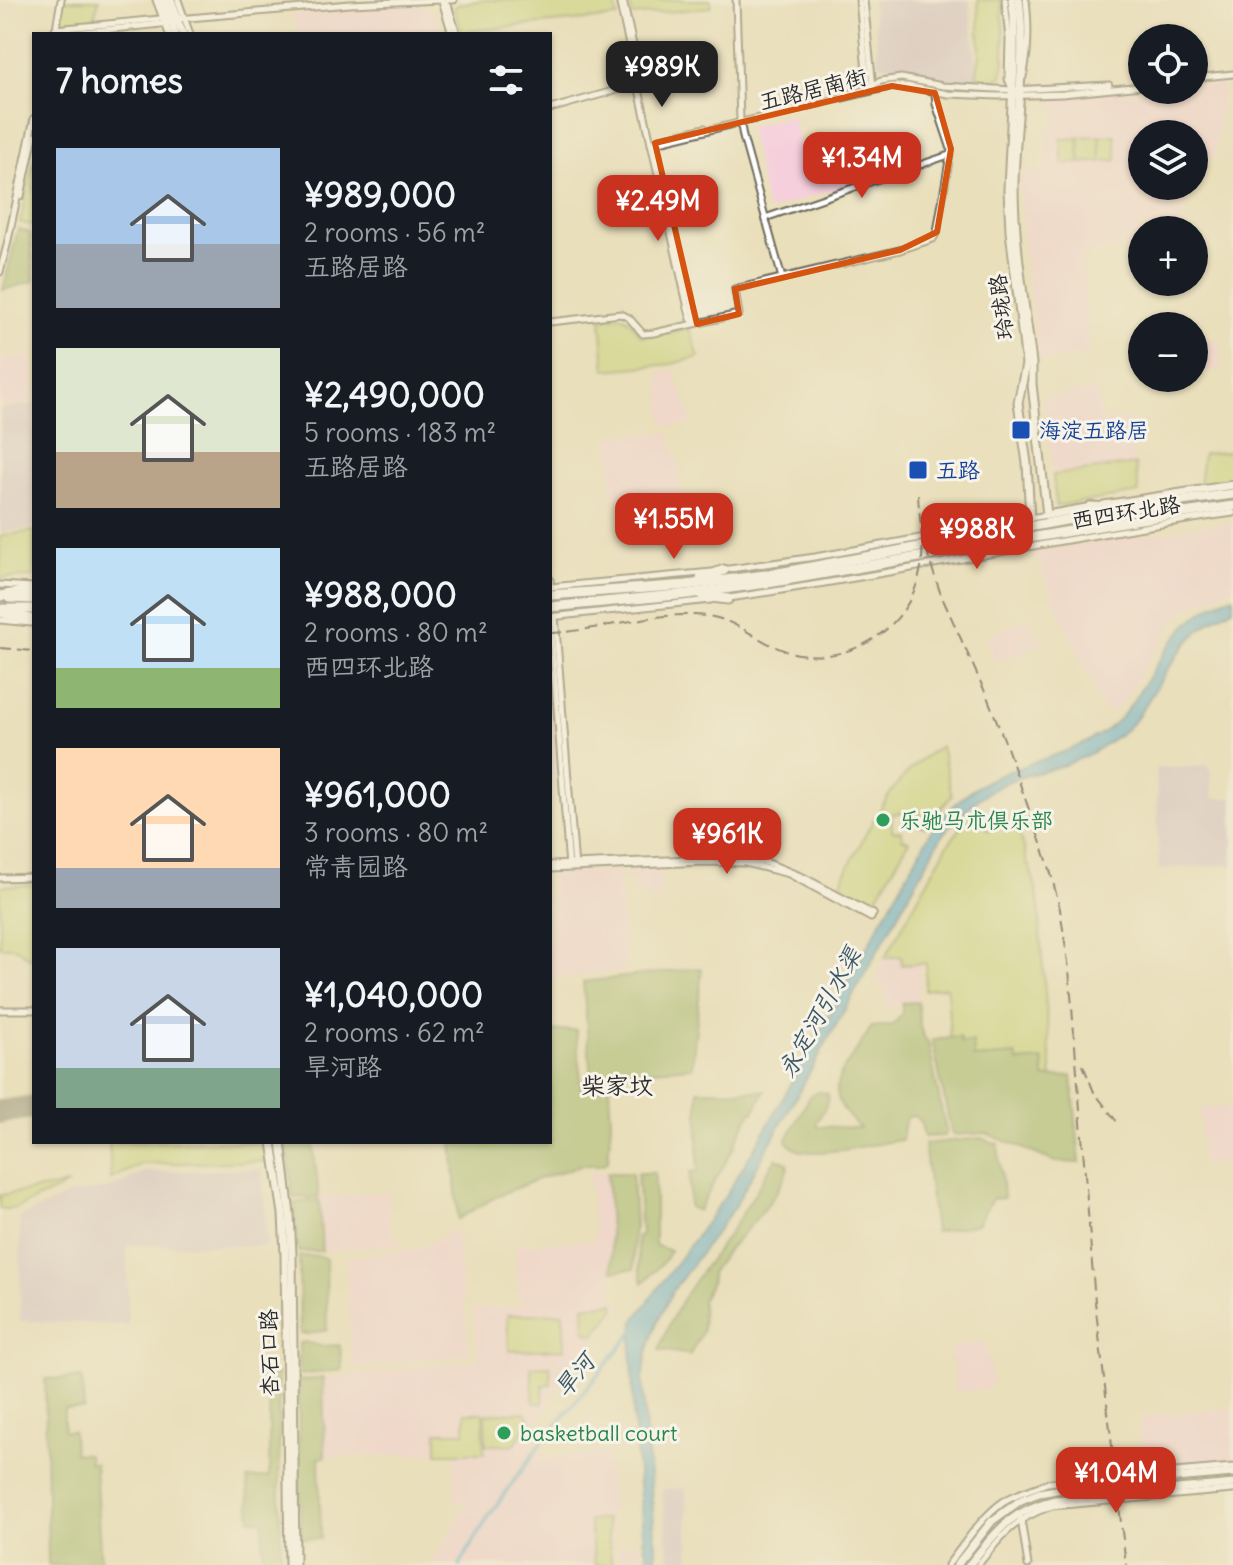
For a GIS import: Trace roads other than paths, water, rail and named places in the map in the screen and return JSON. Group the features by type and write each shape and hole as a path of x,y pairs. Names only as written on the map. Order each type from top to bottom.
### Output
{"highway":[{"path":"163,0 172,20"},
{"path":"170,0 172,20"},
{"name":"西四环北路","path":"552,614 1131,508 1233,494"},
{"name":"西四环北路","path":"552,595 774,582 1233,506"},
{"path":"1090,507 1131,508"},
{"path":"1103,533 1134,520"},
{"path":"687,589 724,570"},
{"path":"0,597 32,589"},
{"path":"687,589 728,599"},
{"path":"0,597 32,599"},
{"path":"0,610 32,609"},
{"path":"0,610 32,621"}],"main road":[{"name":"玲珑路","path":"1012,0 1017,93 1008,189 1026,364 1018,403 1027,463 1030,518"},
{"name":"玲珑路","path":"1019,0 1021,16 1014,187 1016,226 1047,515"},
{"path":"172,20 175,32"},
{"path":"172,20 181,32"},
{"path":"1027,463 1032,495 1042,492 1043,476"},
{"name":"西四环北路","path":"1047,515 1233,485"},
{"name":"杏石口路","path":"272,1144 283,1214 285,1256 289,1565"},
{"name":"杏石口路","path":"281,1144 292,1254 295,1565"},
{"path":"957,1565 992,1521 1021,1500 1039,1493 1073,1487 1233,1473"},
{"path":"969,1565 1002,1526 1019,1513 1040,1504 1055,1500 1232,1486"}],"street":[{"path":"61,0 54,32 350,4 454,0"},
{"path":"156,0 172,20 187,32"},
{"path":"169,32 178,0"},
{"path":"453,32 442,0 449,8 454,32"},
{"path":"621,0 697,324"},
{"path":"736,0 740,120 782,278"},
{"path":"862,0 871,89"},
{"name":"玲珑路","path":"1005,0 1009,39 1008,79 1017,93"},
{"name":"玲珑路","path":"1017,93 1027,59 1026,0"},
{"path":"80,32 172,20"},
{"path":"1208,79 1233,76"},
{"name":"五路居南街","path":"653,143 871,89 881,81 901,78 943,86 1017,93"},
{"path":"552,108 640,83"},
{"name":"五路居南街","path":"653,143 662,138 871,89 901,85 935,93 1017,93"},
{"path":"1017,93 1128,85"},
{"path":"552,322 621,314 629,318 643,334 697,324 739,314 735,289 866,259 933,239 937,232 951,149 935,93"},
{"path":"0,272 32,128"},
{"path":"0,282 32,145"},
{"path":"765,218 949,155"},
{"name":"西四环北路","path":"552,614 728,599 817,586 1103,533 1233,513"},
{"name":"西四环北路","path":"552,583 724,570 828,555 1047,515"},
{"path":"0,585 32,588"},
{"path":"0,620 32,622"},
{"path":"552,626 572,866"},
{"path":"552,867 714,858 757,861 803,877 873,914 871,918 789,874 745,863 572,866"},
{"path":"0,880 32,878"},
{"path":"0,1010 32,1010"},
{"path":"948,1565 988,1514 1005,1501 1047,1483 1233,1467"},
{"path":"1206,1469 1233,1473"},
{"path":"978,1565 1003,1534 1034,1511 1052,1506 1204,1493 1232,1486"},
{"path":"1021,1519 1028,1565"}],"water":[{"path":"1233,596 1233,609 1220,615 1187,643 1141,712 1125,730 1075,761 994,789 970,806 943,834 734,1208 672,1292 656,1325 643,1380 656,1545 656,1565 649,1565 644,1546 633,1414 631,1351 634,1321 726,1195 763,1134 934,826 983,783 1085,742 1114,724 1189,622 1216,603"}],"waterway":[{"name":"旱河","path":"460,1565 488,1517 542,1442 635,1330"}],"railway":[{"path":"552,633 648,618 707,616 729,622 768,644 790,652 834,654 855,648 891,625 915,589 922,549 918,494"},
{"path":"923,530 941,595 1004,739 1049,866 1060,909 1069,969 1095,1302 1126,1565"},
{"path":"0,648 32,651"},
{"path":"1083,1065 1094,1092 1117,1122"}],"place":[{"name":"海淀五路居","path":"1021,430"},
{"name":"五路","path":"918,470"},
{"name":"乐驰马术俱乐部","path":"883,820"},
{"name":"basketball court","path":"504,1433"}],"district":[{"name":"柴家坟","path":"617,1085"}],"water label":[{"name":"永定河引水渠","path":"819,1012"}]}
